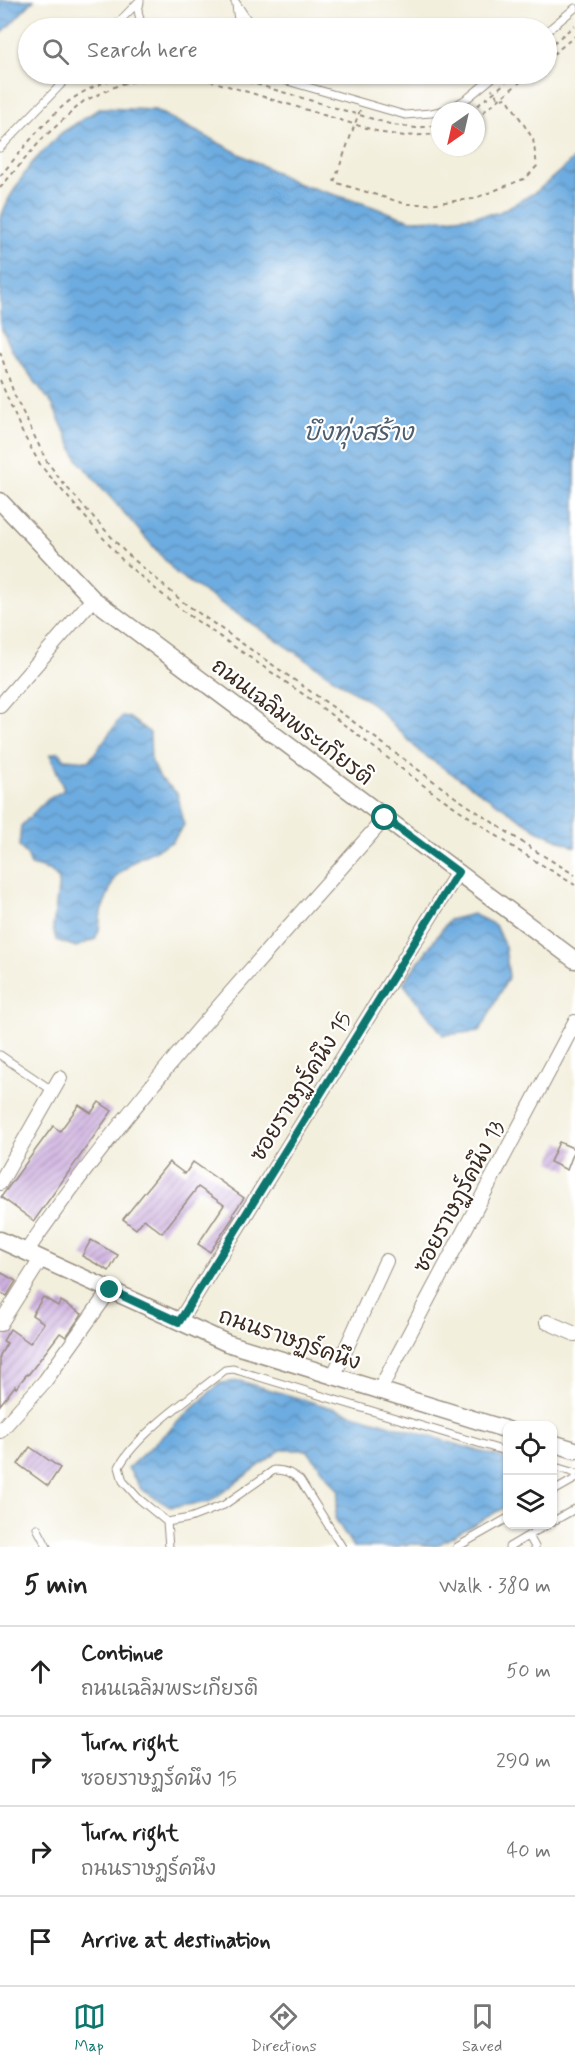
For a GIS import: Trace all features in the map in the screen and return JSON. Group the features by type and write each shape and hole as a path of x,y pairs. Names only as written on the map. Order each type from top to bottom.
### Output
{"street":[{"name":"ถนนเฉลิมพระเกียรติ","path":"0,501 93,599 575,960"},
{"path":"0,706 93,599"},
{"path":"0,1324 61,1200 135,1104 385,818"},
{"name":"ซอยราษฏร์คนึง 15","path":"179,1322 458,872"},
{"name":"ซอยราษฏร์คนึง 13","path":"379,1391 575,1022"},
{"path":"0,1183 60,1078"},
{"name":"ถนนราษฏร์คนึง","path":"0,1240 227,1343 503,1429"},
{"path":"333,1377 386,1260"},
{"path":"0,1431 45,1381 110,1290"},
{"path":"547,1322 575,1334"},
{"path":"557,1445 575,1450"}],"lane":[{"path":"123,18 140,0"},
{"path":"140,0 140,18"},
{"path":"235,1 238,18"},
{"path":"235,1 246,18"},
{"path":"557,23 575,8"},
{"path":"0,148 61,84"},
{"path":"298,84 405,115 450,109 485,84"},
{"path":"0,1055 53,1091"},
{"path":"169,1547 167,1522 138,1498 123,1481 119,1467 126,1454 148,1432 225,1370 233,1369 503,1451"},
{"path":"557,1468 575,1473"},
{"path":"167,1522 190,1518 224,1505 274,1470 283,1470 300,1480 342,1547"},
{"path":"557,1489 575,1479"},
{"path":"557,1519 575,1509"},
{"path":"457,1547 503,1520"},
{"path":"37,1528 47,1547"},
{"path":"509,1547 540,1529"},
{"path":"529,1536 535,1547"}],"path":[{"path":"557,40 575,25"},
{"path":"557,51 575,36"},
{"path":"0,176 62,106 101,84"},
{"path":"0,188 43,138 68,114 84,101 121,84"},
{"path":"222,84 383,132 405,136 431,135"},
{"path":"255,84 393,125 416,128 431,126"},
{"path":"482,102 504,84"},
{"path":"485,111 518,84"},
{"path":"363,103 334,182 406,204 472,199 526,178 537,166 533,139 507,99 499,99"},
{"path":"0,352 14,394 46,460 62,482 124,551 193,609 338,710 455,796 575,875"},
{"path":"0,380 22,432 41,466 124,562 187,614 313,701 427,788 519,851 575,885"}],"water":[{"path":"0,0 34,0 0,35"},
{"name":"บึงทุ่งสร้าง","path":"100,108 155,110 296,183 410,220 447,219 498,213 536,192 575,158 575,847 537,830 421,753 374,705 177,574 78,460 52,404 14,354 0,325 0,219 9,198 30,165 61,133"},
{"path":"122,716 128,717 150,733 151,760 160,778 177,793 184,825 172,842 137,859 115,877 101,912 99,930 95,939 76,947 56,940 53,928 59,880 51,871 31,865 27,855 19,846 21,826 45,801 64,790 50,754 59,752 65,759 89,761"},
{"path":"473,914 495,925 505,947 509,976 480,1031 443,1035 403,983 449,920"},
{"path":"240,1381 503,1458 503,1508 436,1546 416,1544 398,1547 353,1547 335,1518 339,1491 307,1450 281,1450 209,1502 170,1507 141,1489 128,1468 220,1383"}],"building":[{"path":"99,1102 112,1111 34,1221 1,1197 53,1126 60,1131 79,1105 91,1113"},
{"path":"559,1142 575,1149 567,1170 550,1162"},
{"path":"169,1162 185,1174 193,1162 244,1198 210,1252 198,1244 224,1205 198,1187 162,1233 144,1219 136,1229 123,1219"},
{"path":"91,1240 118,1255 109,1271 82,1256"},
{"path":"0,1272 16,1281 7,1296 0,1293"},
{"path":"43,1297 58,1306 61,1301 82,1314 66,1337 60,1333 28,1375 16,1388 15,1386 0,1405 0,1355 7,1343 3,1341 10,1329 30,1343 44,1323 32,1315"},
{"path":"30,1447 60,1468 48,1486 18,1464"}],"route":[{"path":"110,1290 179,1322 458,872 385,818"}]}
